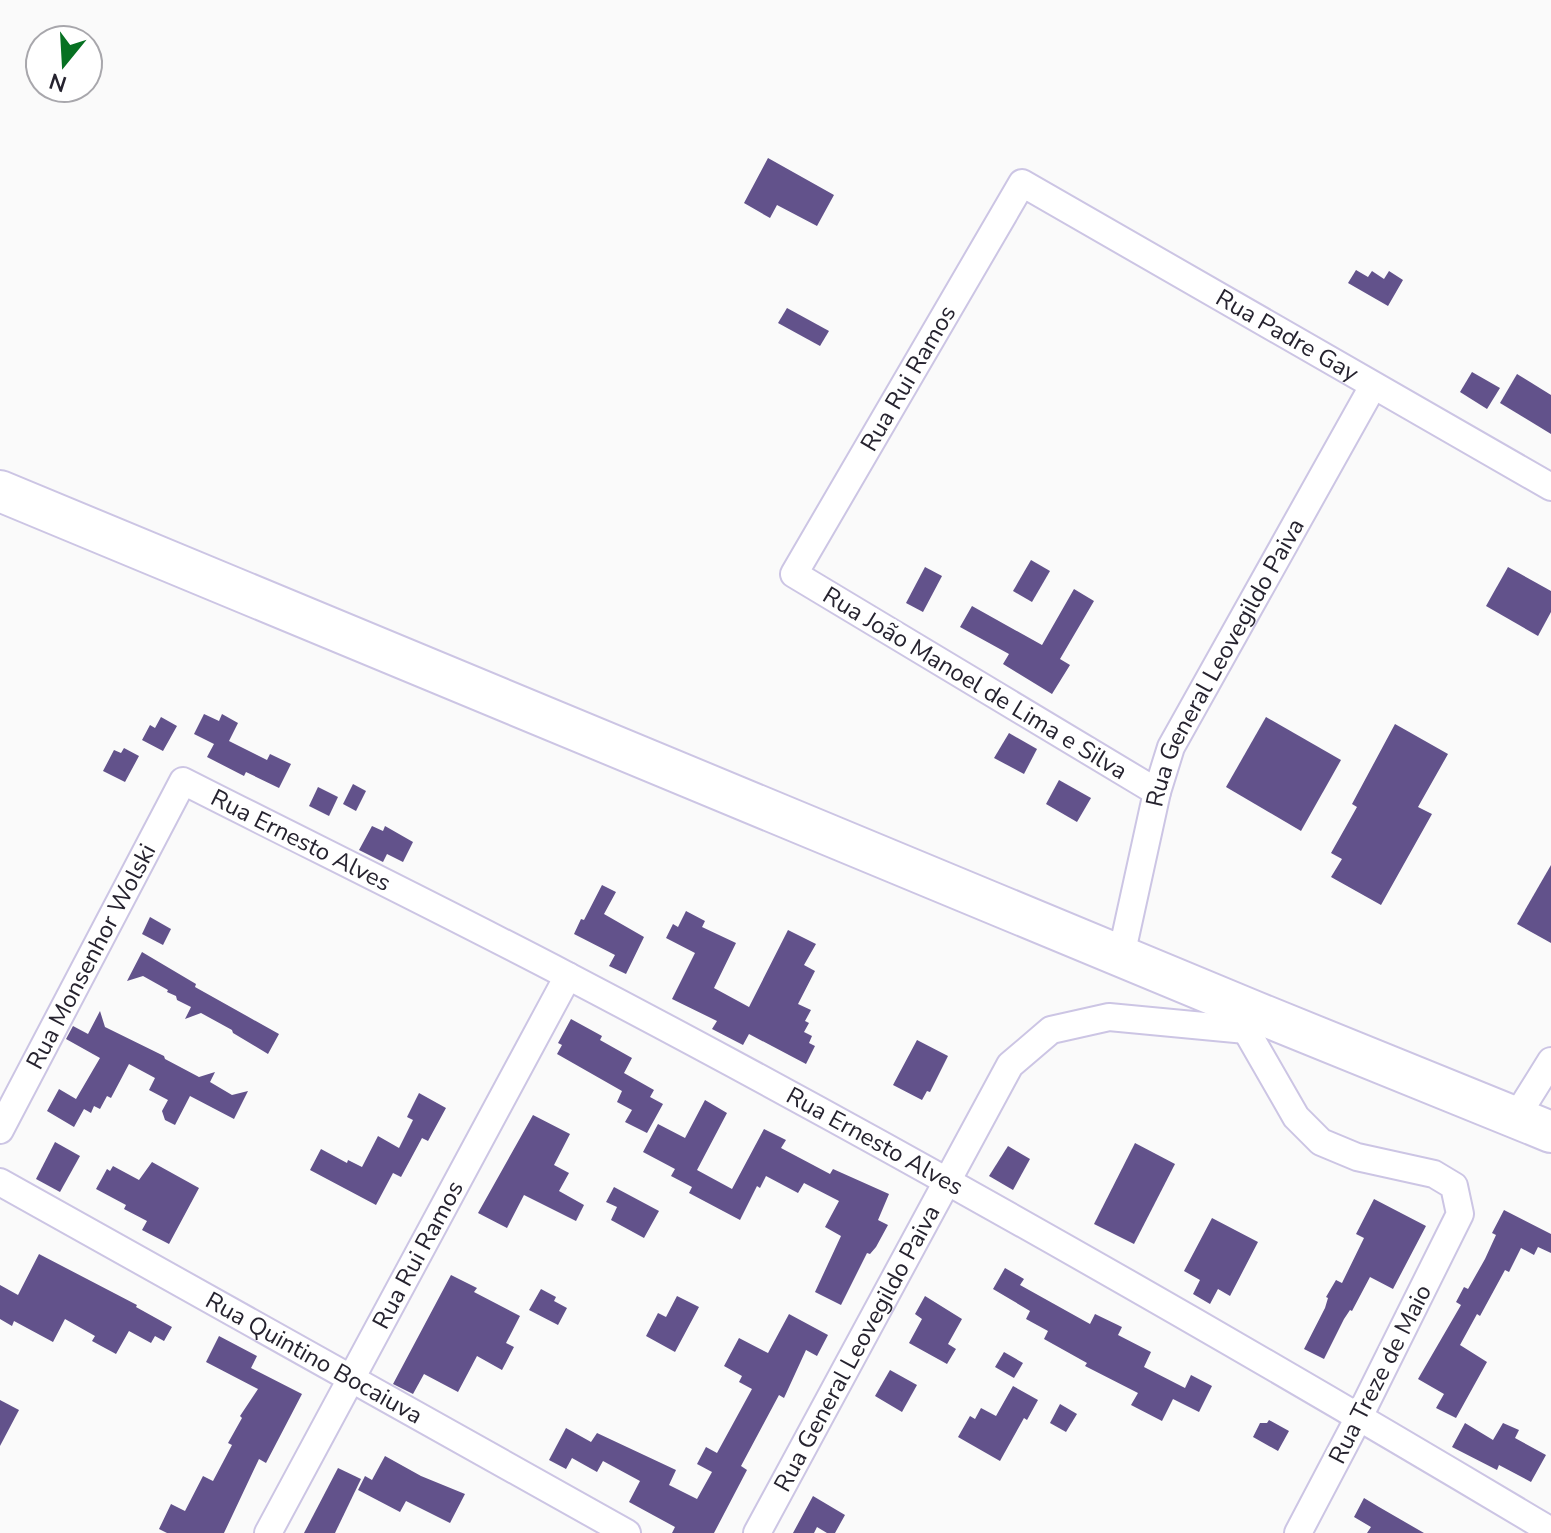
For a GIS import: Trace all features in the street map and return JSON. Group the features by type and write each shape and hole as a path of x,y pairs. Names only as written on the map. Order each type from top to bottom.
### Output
{"highway":[{"path":"0,491 1121,956 1249,1021 1533,1124"}],"street":[{"name":"Rua Padre Gay","path":"1022,183 1551,487"},
{"name":"Rua Rui Ramos","path":"794,574 1022,183"},
{"name":"Rua General Leovegildo Paiva","path":"1121,956 1157,792 1171,747 1373,386"},
{"name":"Rua João Manoel de Lima e Silva","path":"794,574 1157,792"},
{"name":"Rua Ernesto Alves","path":"183,781 568,976 1061,1244 1551,1531"},
{"name":"Rua Monsenhor Wolski","path":"0,1130 183,781"},
{"name":"Rua Rui Ramos","path":"268,1533 568,976"},
{"name":"Rua General Leovegildo Paiva","path":"757,1533 1010,1065 1051,1030 1109,1017 1249,1021"},
{"name":"Rua Treze de Maio","path":"1249,1021 1296,1117 1321,1142 1357,1157 1434,1174 1454,1186 1460,1214 1298,1533"},
{"path":"1533,1124 1550,1066"},
{"name":"Rua Quintino Bocaiuva","path":"0,1182 627,1533"}],"building":[{"path":"768,158 834,195 817,226 777,205 770,218 744,203"},
{"path":"1356,270 1368,277 1372,271 1384,279 1389,271 1403,280 1388,306 1348,283"},
{"path":"787,308 829,331 820,346 778,323"},
{"path":"1472,372 1500,388 1487,409 1460,392"},
{"path":"1517,374 1551,395 1551,434 1500,403"},
{"path":"1031,560 1050,571 1032,602 1013,591"},
{"path":"925,567 942,576 923,612 906,603"},
{"path":"1508,567 1551,591 1551,612 1538,636 1486,606"},
{"path":"1074,589 1094,601 1060,659 1070,665 1052,694 1003,664 1009,654 960,627 972,606 1042,645"},
{"path":"204,714 219,721 222,714 238,723 229,741 267,760 270,754 291,764 279,788 246,772 244,776 207,757 214,744 194,734"},
{"path":"161,717 177,726 163,751 142,740 150,725 155,728"},
{"path":"1266,717 1341,760 1301,831 1226,787"},
{"path":"1395,724 1448,754 1418,807 1432,814 1381,905 1331,877 1342,859 1331,853 1357,807 1352,804"},
{"path":"1009,733 1037,749 1024,774 994,758"},
{"path":"124,748 139,756 125,782 103,771 114,750 121,753"},
{"path":"1059,780 1091,798 1077,822 1046,804"},
{"path":"353,784 366,791 356,811 343,804"},
{"path":"318,787 338,797 329,816 309,806"},
{"path":"372,826 383,831 385,826 413,842 403,862 387,854 383,862 359,850"},
{"path":"1551,865 1551,943 1517,924"},
{"path":"602,885 616,892 604,914 644,937 626,974 609,966 615,955 574,934"},
{"path":"686,911 705,921 702,927 736,943 714,988 749,1007 788,930 816,944 804,965 815,971 798,1004 811,1010 804,1032 812,1036 809,1043 815,1046 806,1064 749,1034 743,1045 712,1029 717,1021 672,999 695,953 666,938 673,924 678,927"},
{"path":"150,917 171,929 163,945 142,934"},
{"path":"142,952 196,984 195,987 279,1034 268,1054 201,1013 185,1019 191,1007 143,976 127,981"},
{"path":"100,1011 105,1027 199,1077 215,1072 210,1082 232,1095 248,1091 234,1119 190,1096 175,1125 165,1120 162,1111 168,1100 149,1090 155,1078 129,1064 111,1098 107,1096 100,1109 94,1106 91,1113 84,1109 74,1127 47,1111 59,1089 76,1099 100,1058 66,1039 73,1026 88,1034"},
{"path":"571,1019 632,1058 624,1073 654,1090 650,1097 663,1104 647,1133 625,1122 632,1110 617,1102 622,1091 557,1054 562,1045 558,1043"},
{"path":"917,1040 948,1056 930,1092 927,1091 922,1100 893,1085"},
{"path":"419,1093 446,1108 428,1141 422,1138 401,1177 393,1173 376,1205 310,1170 321,1149 362,1167 378,1136 399,1148 413,1120 407,1117"},
{"path":"705,1100 727,1113 697,1170 732,1189 764,1129 786,1140 781,1148 830,1174 833,1169 889,1194 878,1220 888,1225 876,1247 870,1254 867,1253 841,1305 815,1292 841,1236 825,1227 839,1201 804,1183 798,1193 766,1176 760,1188 757,1186 740,1220 689,1193 692,1187 671,1176 675,1169 643,1152 658,1124 685,1138"},
{"path":"533,1115 570,1134 554,1165 569,1173 559,1191 584,1205 576,1221 524,1195 507,1228 478,1213"},
{"path":"55,1142 80,1156 60,1192 36,1179"},
{"path":"1135,1143 1175,1164 1134,1244 1094,1224"},
{"path":"1008,1146 1030,1159 1013,1190 989,1176"},
{"path":"152,1162 199,1188 169,1244 142,1230 147,1221 124,1209 126,1205 96,1189 107,1169 110,1171 113,1166 139,1180"},
{"path":"614,1187 659,1211 644,1238 611,1220 617,1207 606,1202"},
{"path":"1374,1199 1426,1226 1393,1289 1370,1277 1324,1359 1304,1349 1325,1308 1326,1297 1336,1280 1342,1283 1364,1238 1356,1234"},
{"path":"1504,1210 1551,1234 1551,1253 1538,1247 1534,1255 1521,1248 1480,1316 1477,1314 1460,1345 1487,1362 1456,1418 1436,1408 1444,1394 1418,1379 1461,1305 1456,1302 1464,1287 1468,1289 1485,1259 1496,1235 1492,1233"},
{"path":"1212,1218 1258,1242 1230,1296 1218,1289 1210,1304 1193,1294 1200,1280 1184,1271"},
{"path":"39,1254 137,1305 172,1327 164,1341 155,1336 151,1343 129,1331 116,1354 92,1341 95,1336 65,1319 53,1342 14,1321 12,1326 0,1319 0,1285 18,1295"},
{"path":"1005,1268 1024,1279 1020,1285 1090,1324 1095,1314 1122,1327 1118,1335 1151,1352 1144,1367 1185,1388 1191,1375 1212,1386 1199,1412 1173,1399 1162,1421 1131,1405 1138,1393 1085,1366 1087,1363 1044,1339 1048,1331 1026,1319 1030,1311 993,1289"},
{"path":"451,1275 477,1288 474,1292 520,1316 506,1343 514,1347 502,1370 477,1356 458,1392 424,1374 413,1394 393,1384"},
{"path":"541,1289 567,1308 558,1325 529,1310"},
{"path":"677,1296 699,1307 675,1352 646,1336 658,1313 666,1317"},
{"path":"925,1296 962,1319 948,1344 956,1349 947,1364 909,1343 922,1319 915,1314"},
{"path":"789,1314 828,1335 817,1356 806,1350 784,1398 779,1395 741,1466 747,1470 714,1533 672,1533 675,1527 629,1502 640,1481 603,1461 597,1472 572,1458 566,1469 549,1460 566,1428 591,1442 597,1433 676,1470 669,1485 697,1499 712,1472 697,1464 706,1447 717,1453 752,1389 739,1382 742,1376 724,1366 739,1338 768,1353"},
{"path":"219,1336 257,1356 251,1368 302,1394 266,1463 259,1459 224,1533 167,1533 159,1529 171,1504 185,1511 203,1476 213,1481 232,1445 228,1443 242,1418 240,1416 258,1389 206,1362"},
{"path":"1004,1352 1023,1363 1014,1378 995,1367"},
{"path":"890,1370 917,1385 902,1412 875,1396"},
{"path":"1013,1386 1038,1400 1000,1461 958,1437 970,1416 975,1419 981,1408 996,1416"},
{"path":"0,1400 19,1410 0,1446"},
{"path":"1060,1404 1077,1414 1066,1432 1050,1423"},
{"path":"1269,1420 1289,1431 1278,1451 1253,1437 1260,1423"},
{"path":"1465,1423 1493,1440 1503,1423 1519,1430 1515,1438 1546,1455 1531,1482 1499,1465 1497,1470 1452,1447"},
{"path":"385,1456 421,1476 465,1494 450,1523 406,1501 400,1512 358,1490 365,1476 372,1480"},
{"path":"338,1468 361,1479 335,1533 304,1533"},
{"path":"813,1496 845,1515 835,1533 827,1533 817,1527 814,1533 793,1533"},
{"path":"1364,1498 1424,1533 1367,1533 1371,1527 1354,1517"}]}
